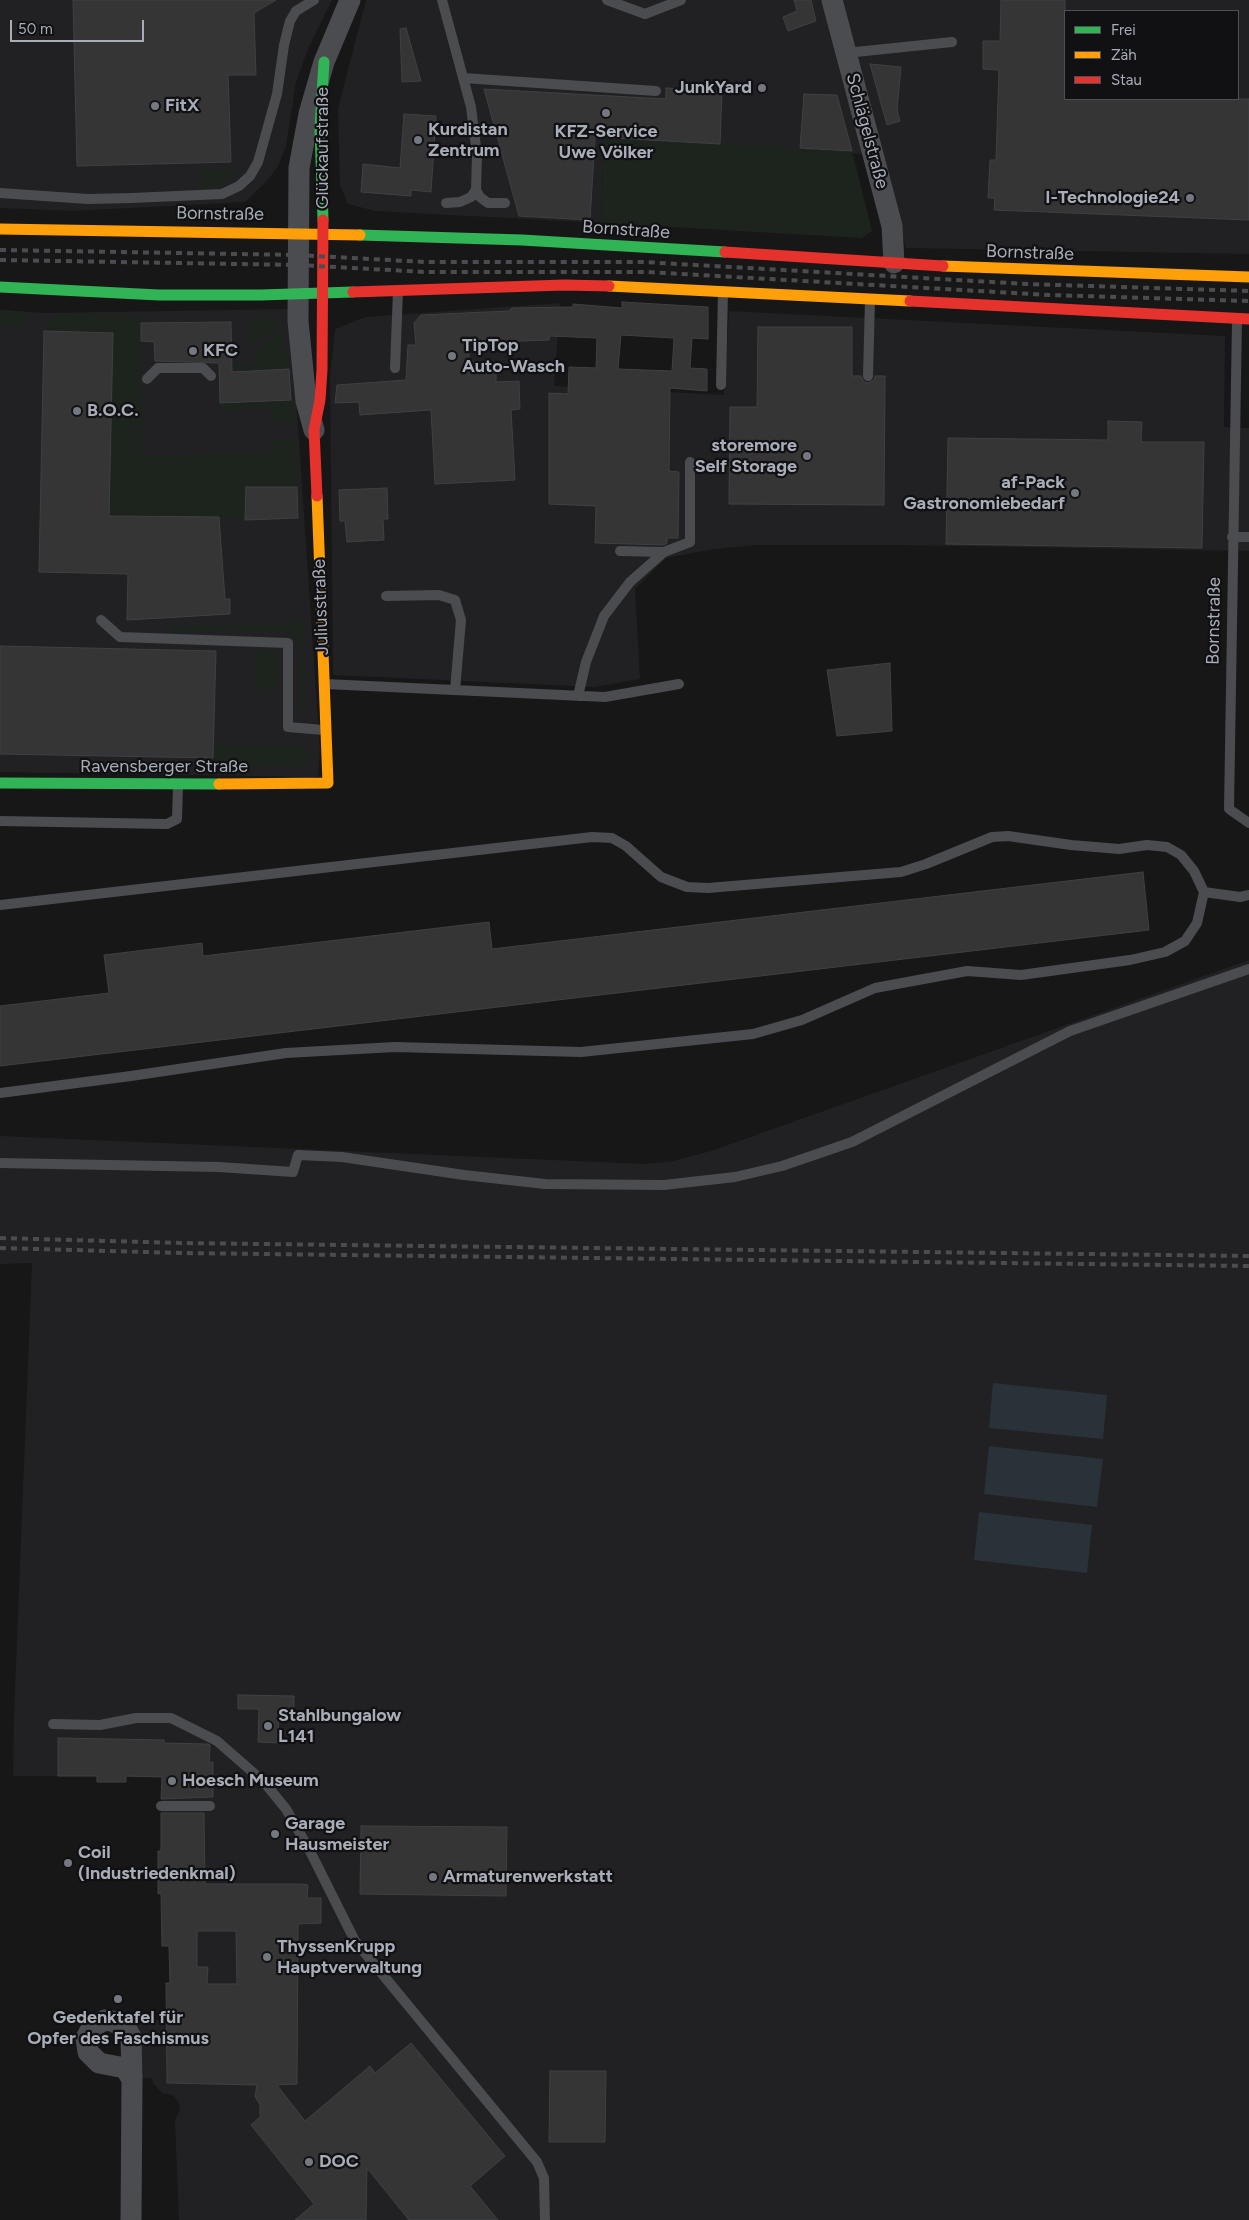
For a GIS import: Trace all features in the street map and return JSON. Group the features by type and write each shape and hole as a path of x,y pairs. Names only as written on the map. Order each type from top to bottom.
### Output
{"main road":[{"name":"Glückaufstraße","path":"323,234 320,128 324,62"},
{"name":"Bornstraße","path":"0,229 298,233 522,240 997,269 1249,277"},
{"name":"Juliusstraße","path":"323,234 322,370 320,400 314,430 328,783"},
{"path":"0,287 159,295 297,294 564,285 723,290 1249,319"},
{"name":"Ravensberger Straße","path":"0,783 178,785 328,783"}],"street":[{"name":"Glückaufstraße","path":"298,233 299,168 309,114 324,62 350,0"},
{"name":"Schlägelstraße","path":"832,0 892,226 894,263"},
{"name":"Juliusstraße","path":"298,233 297,294 306,401 314,430"},
{"path":"131,2220 132,2079"}],"lane":[{"path":"0,194 88,199 132,198 222,194 239,186 250,176 258,162 277,94 284,45 290,21 296,11 314,0"},
{"path":"442,0 475,126 477,155 476,190 480,197 488,202 505,203"},
{"path":"607,0 645,14 682,0"},
{"path":"846,53 952,42"},
{"path":"463,78 656,91"},
{"path":"446,202 460,202 471,197 476,190"},
{"path":"721,385 723,290"},
{"path":"398,291 398,361"},
{"path":"868,376 870,299"},
{"name":"Bornstraße","path":"1237,318 1229,809 1249,823"},
{"path":"147,379 158,368 203,368 211,376"},
{"path":"578,696 586,662 604,616 630,582 664,552 690,542 690,462"},
{"path":"1232,537 1249,537"},
{"path":"620,551 664,552"},
{"path":"386,596 439,595 455,600 461,620 454,690"},
{"path":"101,620 120,637 288,643 288,727 326,730"},
{"path":"324,684 605,697 679,684"},
{"path":"0,821 167,824 177,819 178,785"},
{"path":"0,905 592,837 612,838 626,846 661,877 688,887 708,888 901,872 926,864 992,837 1008,836 1071,845 1118,849 1147,845 1167,847 1181,855 1194,871 1204,892 1197,923 1185,941 1165,952 1130,960 1021,975 967,971 875,988 802,1020 753,1034 581,1052 395,1047 286,1052 132,1076 0,1093"},
{"path":"1204,892 1240,897 1249,895"},
{"path":"0,1163 219,1167 293,1172 298,1155 342,1157 464,1175 545,1184 664,1185 736,1177 782,1166 852,1142 1070,1031 1249,969"},
{"path":"53,1724 100,1725 136,1718 171,1718 217,1741 264,1782 286,1809 355,1941 537,2162 544,2178 545,2220"},
{"path":"161,1806 210,1806"}],"shaded area":[{"path":"0,0 332,0 308,49 296,82 286,146 278,166 267,181 245,202 74,211 0,208"},
{"path":"366,0 1249,0 1249,254 906,248 882,155 604,138 601,223 375,211 348,204 340,185 338,109"},
{"path":"604,138 852,151 872,231 862,238 601,223"},
{"path":"242,169 223,183 200,189 200,170"},
{"path":"560,303 554,386 724,395 729,311 1225,336 1224,427 1249,428 1249,551 894,545 756,545 708,550 666,558 635,589 640,679 594,687 333,675 330,376 335,329 366,317"},
{"path":"290,309 320,749 318,777 0,772 0,310 45,313"},
{"path":"0,310 31,312 20,327 0,326"},
{"path":"54,315 141,316 142,456 272,453 272,440 295,440 297,487 246,487 245,520 219,517 129,516 128,574 119,574 121,546 109,545 113,333 44,331"},
{"path":"268,316 275,320 279,326 253,347 252,318"},
{"path":"282,331 290,368 227,371 227,365 257,364 257,350"},
{"path":"294,401 294,422 272,423 271,408 220,410 221,403"},
{"path":"303,622 305,711 299,705 300,648 291,635 284,632 169,631 168,627"},
{"path":"259,649 272,649 279,658 278,685 271,691 255,692 255,654"},
{"path":"214,745 307,747 308,763 303,767 214,766"},
{"path":"1249,960 1249,2220 179,2220 175,2120 180,2110 179,2103 173,2095 162,2093 153,2083 152,2078 132,2079 133,2020 163,2020 163,2016 167,2016 170,1983 169,1946 162,1946 161,1894 158,1894 162,1777 13,1776 32,1263 0,1264 0,1136 645,1164 673,1161 711,1151"},
{"path":"993,1383 1107,1395 1103,1439 989,1428"},
{"path":"989,1446 1103,1459 1097,1507 984,1494"},
{"path":"979,1512 1092,1525 1087,1573 974,1560"}],"building":[{"path":"73,0 276,0 254,13 256,75 228,75 231,162 77,166"},
{"path":"794,0 811,0 816,21 788,31 783,17 797,11"},
{"path":"1001,0 1065,0 1064,100 1249,99 1249,220 994,210 995,198 988,198 990,160 996,160 999,70 983,69 983,41 1000,41"},
{"path":"406,28 421,81 402,82 400,29"},
{"path":"870,64 901,67 897,110 900,121 887,125"},
{"path":"666,88 722,92 720,144 595,137 590,220 519,216 484,89 666,99"},
{"path":"804,94 837,95 852,151 800,148"},
{"name":"Kurdistan Zentrum","path":"404,114 436,116 431,192 411,190 411,196 361,192 363,164 400,168"},
{"path":"622,302 708,307 708,339 692,338 690,368 707,369 707,391 670,388 669,471 679,472 678,538 667,538 667,543 664,545 595,543 596,506 549,504 549,393 568,394 569,367 596,368 597,338 550,336 549,340 469,343 469,361 496,362 496,382 519,381 520,409 511,410 515,480 435,484 431,410 360,415 359,402 335,403 337,385 406,380 408,345 416,345 414,323 421,315 509,311 512,308 573,307 573,304 622,308","holes":["621,335 674,338 672,371 618,369"]},
{"path":"231,322 232,372 289,369 291,400 220,403 219,363 155,361 154,342 141,341 141,323"},
{"name":"storemore Self Storage","path":"758,327 852,327 852,376 861,376 864,382 868,383 874,380 875,376 885,376 884,505 729,504 730,407 757,407"},
{"name":"B.O.C.","path":"44,331 113,333 109,516 219,517 225,599 230,599 230,614 127,620 128,574 39,572"},
{"name":"af-Pack Gastronomiebedarf","path":"1108,421 1142,422 1141,442 1204,442 1202,548 946,544 948,438 1108,440"},
{"path":"246,487 297,487 298,518 245,520"},
{"path":"387,488 388,519 383,519 384,540 347,542 345,521 340,521 339,490"},
{"path":"0,646 216,651 213,758 0,754"},
{"path":"890,663 892,731 837,736 827,670"},
{"path":"1143,872 1149,930 0,1066 0,1006 109,993 104,955 202,943 203,956 489,922 492,949"},
{"name":"Stahlbungalow L141","path":"238,1695 294,1696 294,1709 279,1709 278,1743 258,1742 259,1709 238,1709"},
{"path":"58,1738 164,1740 164,1743 210,1745 209,1763 213,1762 213,1797 161,1799 162,1777 126,1776 126,1782 97,1782 97,1776 58,1776"},
{"path":"161,1813 204,1813 205,1884 301,1884 308,1885 307,1898 321,1898 321,1923 298,1924 297,2084 277,2085 305,2121 370,2066 375,2073 411,2043 505,2156 470,2186 498,2220 409,2220 367,2168 366,2220 295,2220 314,2204 251,2125 260,2117 260,2105 255,2096 257,2085 167,2083 166,1983 170,1983 169,1946 162,1946 161,1893 158,1894 158,1851 161,1851","holes":["197,1931 236,1931 237,1984 207,1984 208,1967 197,1967"]},
{"name":"Armaturenwerkstatt","path":"361,1826 507,1827 506,1896 360,1894"},
{"path":"550,2071 606,2071 605,2142 549,2142"}],"railway":[{"path":"0,250 298,255 425,262 644,262 1027,284 1249,291"},
{"path":"0,260 298,265 426,272 647,272 1049,295 1249,301"},
{"path":"0,1238 181,1243 1249,1256"},
{"path":"0,1248 182,1253 1249,1266"}],"traffic: fast":[{"path":"323,220 320,128 324,62"},
{"path":"360,235 522,240 725,252"},
{"path":"0,287 159,295 261,295 353,292"},
{"path":"0,783 219,784"}],"traffic: slow":[{"path":"0,229 360,235"},
{"path":"943,266 1249,277"},
{"path":"609,286 910,301"},
{"path":"219,784 328,783 317,496"}],"traffic: jam":[{"path":"317,496 314,430 320,400 322,370 323,220"},
{"path":"725,252 943,266"},
{"path":"353,292 564,285 609,286"},
{"path":"910,301 1249,319"}],"place":[{"name":"JunkYard","path":"762,88"},
{"name":"FitX","path":"155,106"},
{"name":"KFZ-Service Uwe Völker","path":"606,113"},
{"name":"Kurdistan Zentrum","path":"418,140"},
{"name":"I-Technologie24","path":"1190,198"},
{"name":"KFC","path":"193,351"},
{"name":"TipTop Auto-Wasch","path":"452,356"},
{"name":"B.O.C.","path":"77,411"},
{"name":"storemore Self Storage","path":"807,456"},
{"name":"af-Pack Gastronomiebedarf","path":"1075,493"},
{"name":"Stahlbungalow L141","path":"268,1726"},
{"name":"Hoesch Museum","path":"172,1781"},
{"name":"Garage Hausmeister","path":"275,1834"},
{"name":"Coil (Industriedenkmal)","path":"68,1863"},
{"name":"Armaturenwerkstatt","path":"433,1877"},
{"name":"ThyssenKrupp Hauptverwaltung","path":"267,1957"},
{"name":"Gedenktafel für Opfer des Faschismus","path":"118,1999"},
{"name":"DOC","path":"309,2162"}]}
